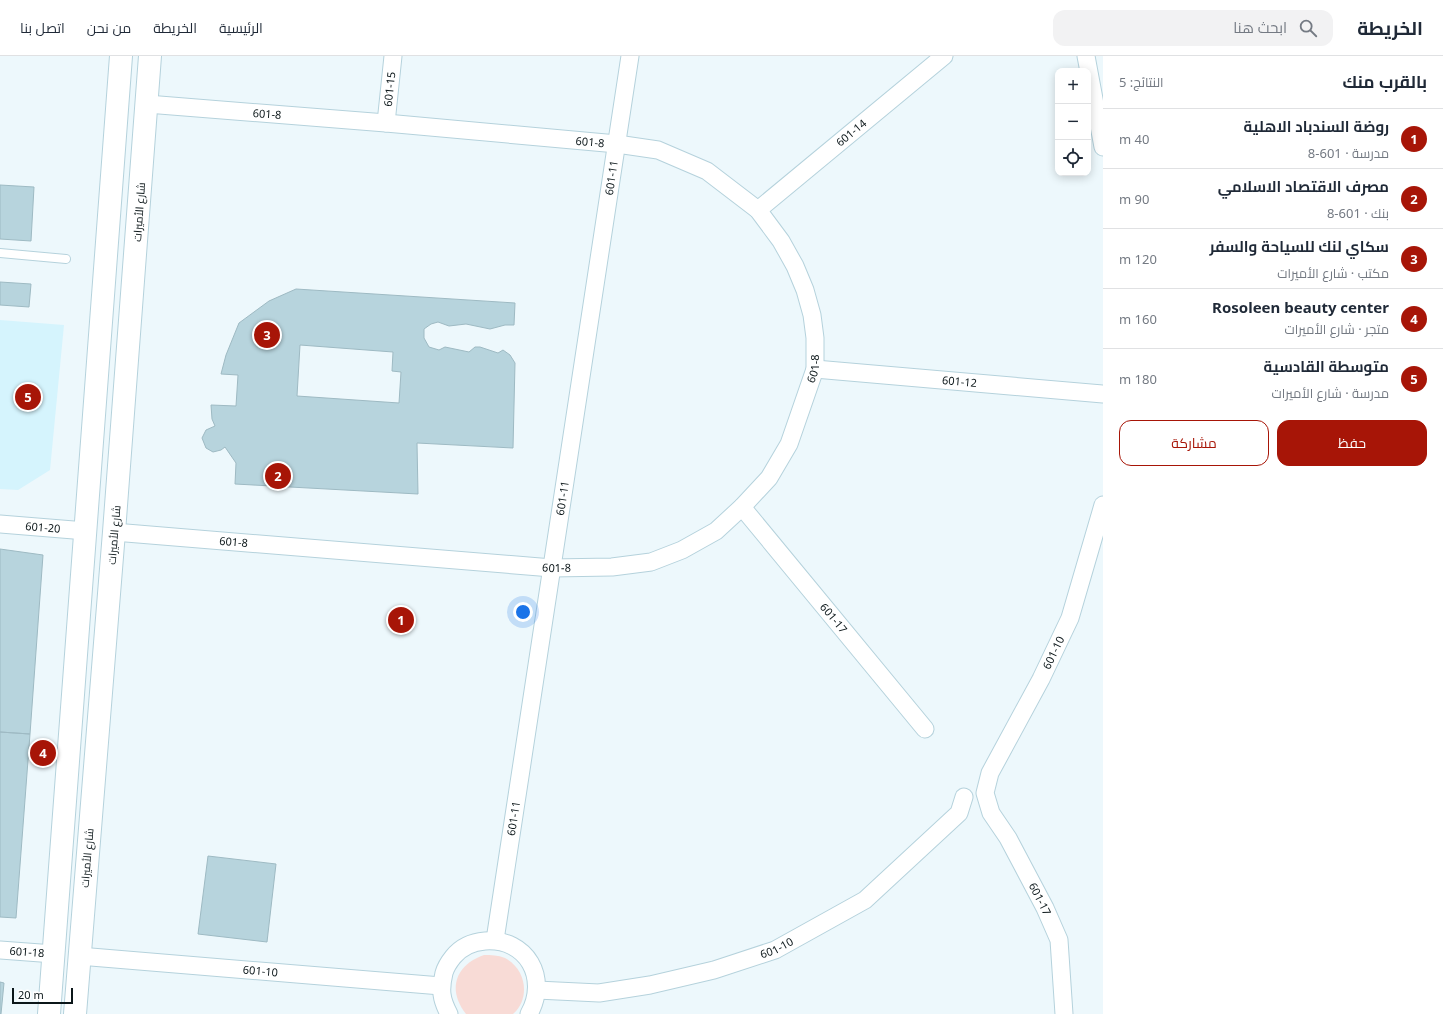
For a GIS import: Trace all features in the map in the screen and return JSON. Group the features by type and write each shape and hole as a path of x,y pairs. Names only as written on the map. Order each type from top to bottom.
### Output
{"street":[{"path":"49,1014 121,56"},
{"name":"شارع الأميرات","path":"75,1014 114,532 150,56"},
{"name":"601-15","path":"386,123 393,56"},
{"name":"601-11","path":"495,940 630,56"},
{"name":"601-14","path":"758,210 944,56"},
{"path":"1086,56 1103,147"},
{"name":"601-8","path":"114,532 552,568 612,567 651,562 682,550 716,531 742,507 769,478 789,444 815,369 812,315 805,290 795,266 781,241 758,210 707,172 658,150 617,144 386,123 147,104"},
{"name":"601-12","path":"815,369 1103,394"},
{"name":"601-10","path":"985,793 990,773 1041,679 1070,618 1103,505"},
{"name":"601-17","path":"742,507 925,729"},
{"name":"601-20","path":"0,524 86,531"},
{"name":"601-17","path":"985,793 991,813 1008,838 1046,908 1059,940 1064,1014"},
{"name":"601-10","path":"537,990 599,993 650,985 714,970 774,950 865,900 959,813 964,797"},
{"path":"449,1014 443,1003 441,986 446,967 458,951 475,942 495,940 507,943 517,949 526,957 533,967 537,990 534,1004 529,1014"},
{"name":"601-18","path":"0,950 54,954"},
{"name":"601-10","path":"79,956 441,986"}],"lane":[{"path":"0,253 66,259"}],"shaded area":[{"path":"0,320 64,325 50,470 18,490 0,489"},
{"path":"484,955 505,958 518,969 522,976 524,992 519,1007 513,1014 466,1014 460,1005 457,996 457,979 466,965 474,959"}],"building":[{"path":"0,185 34,187 31,241 0,239"},
{"path":"0,282 31,284 29,307 0,305"},
{"path":"296,289 515,303 514,325 505,325 490,329 466,324 449,326 438,322 431,324 424,329 424,338 429,347 439,350 445,347 469,352 475,347 480,347 498,353 503,350 510,355 515,363 513,448 417,443 418,494 235,484 236,463 225,447 221,450 213,452 206,448 202,438 206,430 215,426 212,419 211,405 236,406 238,375 221,374 226,355 239,323 269,301","holes":["300,345 393,352 392,371 401,372 399,403 297,396"]},
{"path":"0,549 43,555 30,734 0,732"},
{"path":"0,732 30,734 16,918 0,917"},
{"path":"208,856 276,864 267,942 198,934"},
{"path":"0,982 4,983 1,1014 0,1014"}],"place":[{"name":"سكاي لنك للسياحة والسفر","path":"267,335"},
{"name":"متوسطة القادسية","path":"28,397"},
{"name":"مصرف الاقتصاد الاسلامي","path":"278,476"},
{"name":"روضة السندباد الاهلية","path":"401,620"},
{"name":"Rosoleen beauty center","path":"43,753"}]}
